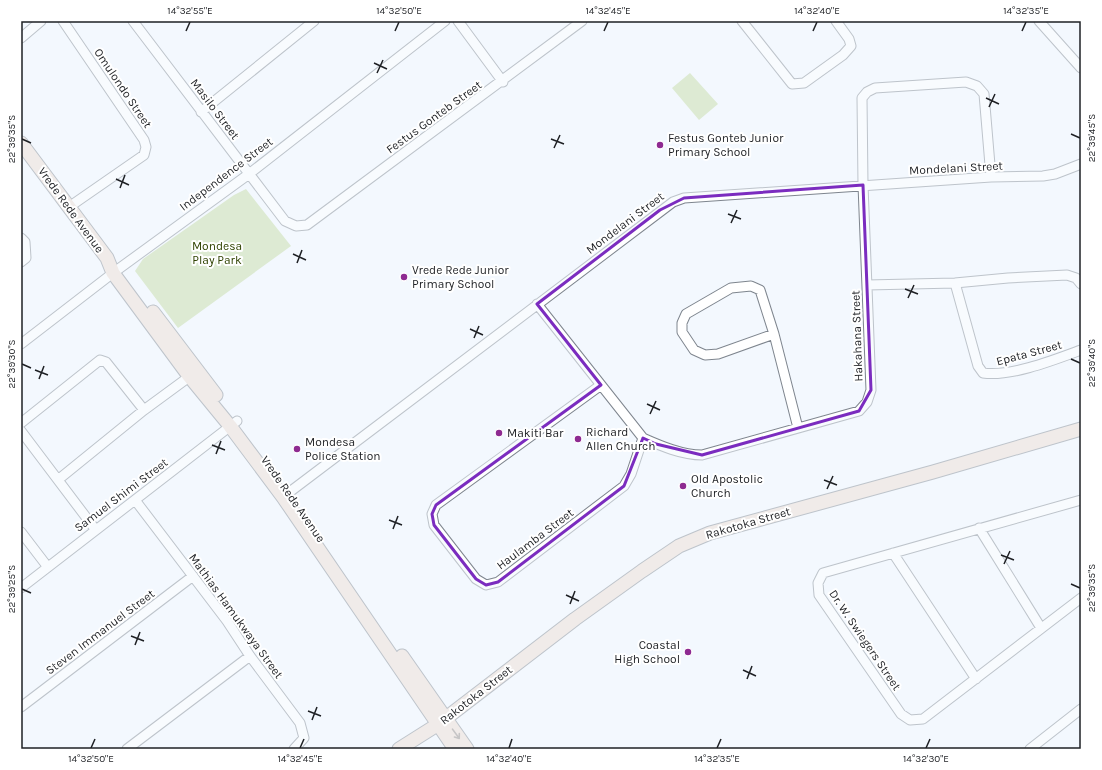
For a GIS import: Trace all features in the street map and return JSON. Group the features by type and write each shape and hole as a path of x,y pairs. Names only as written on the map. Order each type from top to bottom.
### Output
{"street":[{"path":"21,38 42,21"},
{"name":"Omulondo Street","path":"63,21 144,140 146,148 144,155 69,207"},
{"name":"Masilo Street","path":"133,21 285,221 296,226"},
{"path":"201,112 314,21"},
{"name":"Independence Street","path":"21,344 249,174 445,21"},
{"path":"458,21 503,82"},
{"name":"Festus Gonteb Street","path":"296,226 307,225 503,82 582,21"},
{"path":"742,21 792,84 804,83 843,55 850,46 849,39 836,21"},
{"path":"1039,21 1081,68"},
{"name":"Hakahana Street","path":"537,304 643,438 693,455 702,455 859,411 867,402 871,390 863,185 862,98 867,92 875,88 966,82 977,86 984,94 991,177"},
{"name":"Vrede Rede Avenue","path":"21,143 286,495 441,722 455,749"},
{"name":"Mondelani Street","path":"286,495 673,202 684,198 863,185 991,177 1043,176 1055,174 1081,164"},
{"path":"21,238 25,242 26,258 21,262"},
{"path":"867,285 955,283 1008,278 1067,275 1076,278 1081,284"},
{"name":"Epata Street","path":"955,283 978,366 983,373 993,375 1038,365 1081,350"},
{"path":"774,334 718,354 705,355 694,350 682,332 682,323 686,314 731,288 751,286 760,290 774,334 798,428"},
{"path":"21,423 100,360 106,362 144,410"},
{"path":"59,479 144,410 193,373"},
{"name":"Haulamba Street","path":"601,385 436,505 432,514 434,525 476,579 486,584 498,582 624,486 632,474 643,438"},
{"name":"Samuel Shimi Street","path":"21,588 47,566 233,424"},
{"name":"Rakotoka Street","path":"400,749 441,722 575,619 679,546 710,533 933,472 1081,429"},
{"path":"21,431 59,479 95,529"},
{"name":"Mathias Hamukwaya Street","path":"135,500 193,576 300,723 304,738 294,749"},
{"name":"Dr. W. Swiegers Street","path":"1081,500 824,573 818,583 819,596 901,714 910,720 923,719 1081,598"},
{"path":"979,528 1041,628"},
{"path":"21,532 47,566"},
{"path":"893,553 976,678"},
{"name":"Steven Immanuel Street","path":"21,707 193,576"},
{"path":"127,749 250,656"},
{"path":"1030,749 1081,709"},
{"name":"Vrede Rede Avenue","path":"441,722 467,749"}],"highlighted area":[{"path":"863,185 871,390 859,411 702,455 656,444 643,438 624,486 498,582 486,585 476,579 434,525 432,514 436,505 601,385 537,304 660,210 684,198"}],"green space":[{"path":"690,73 718,104 699,120 672,88"},
{"name":"Mondesa Play Park","path":"246,189 291,246 178,328 135,271 143,259 234,195"}],"place":[{"name":"Festus Gonteb Junior Primary School","path":"660,145"},
{"name":"Vrede Rede Junior Primary School","path":"404,277"},
{"name":"Makiti Bar","path":"499,433"},
{"name":"Richard Allen Church","path":"578,439"},
{"name":"Mondesa Police Station","path":"297,449"},
{"name":"Old Apostolic Church","path":"683,486"},
{"name":"Coastal High School","path":"688,652"}]}
